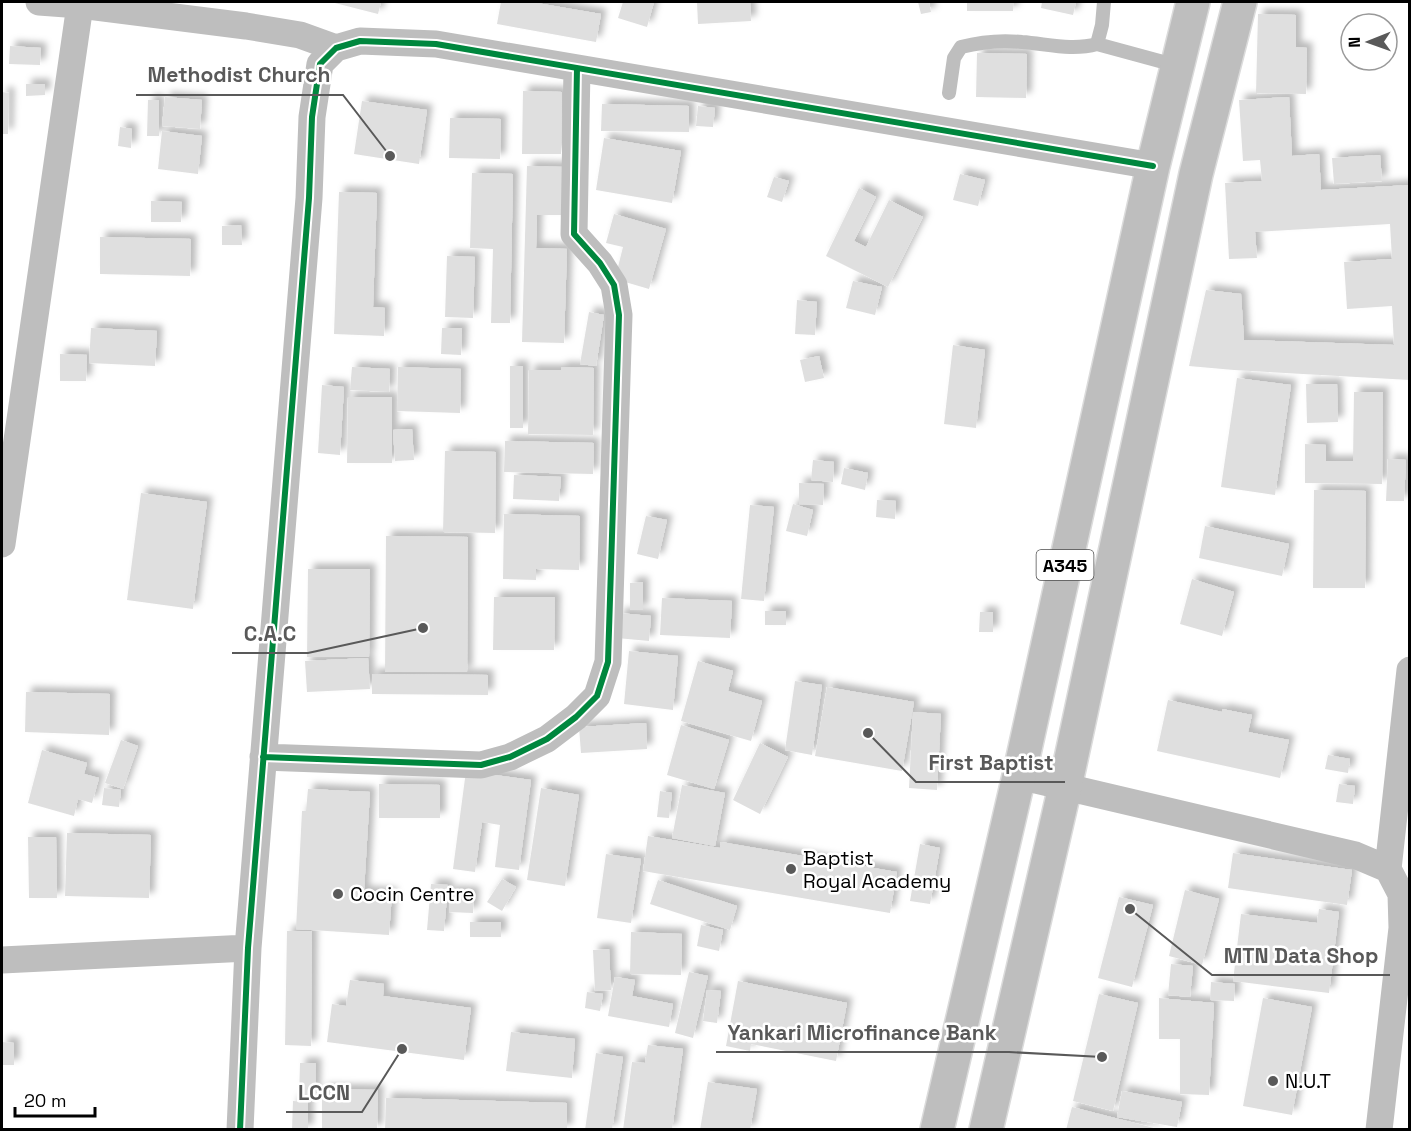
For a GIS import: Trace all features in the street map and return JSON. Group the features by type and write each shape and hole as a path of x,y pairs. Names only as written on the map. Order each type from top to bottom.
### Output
{"highway":[{"name":"A345","path":"937,1130 1153,166 1193,2"},
{"name":"A345","path":"986,1130 1065,787 1196,174 1240,2"},
{"path":"955,1055 1000,1067"}],"street":[{"path":"39,2 80,4 246,26 300,35 336,48"},
{"path":"2,544 80,4"},
{"path":"240,1130 248,948 309,198 312,117 320,64 336,48 360,41 436,44 1153,166"},
{"path":"263,757 480,765 510,757 547,739 576,717 597,696 608,662 619,315 614,285 600,263 574,234 578,68"},
{"path":"1379,1130 1402,928 1401,894 1388,869 1410,670"},
{"path":"1018,776 1355,855 1388,869"},
{"path":"2,960 248,948"}],"lane":[{"path":"1097,44 1102,25 1104,2"},
{"path":"948,93 954,58 961,47 978,42 1021,42 1085,48 1097,44 1178,66"}],"building":[{"path":"331,2 381,2 378,14"},
{"path":"501,2 531,2 601,14 596,42 497,24"},
{"path":"623,2 654,2 647,27 618,18"},
{"path":"697,2 750,2 751,21 698,24"},
{"path":"918,2 929,2 931,12 921,14"},
{"path":"967,2 1014,2 1013,11 967,11"},
{"path":"1042,2 1076,2 1073,15 1041,8"},
{"path":"1258,14 1296,15 1296,47 1307,48 1306,94 1256,93"},
{"path":"10,46 41,48 40,65 9,64"},
{"path":"977,53 1027,54 1026,98 976,97"},
{"path":"26,84 45,84 45,95 26,96"},
{"path":"523,91 562,92 561,154 522,154"},
{"path":"2,92 9,93 8,134 2,134"},
{"path":"165,97 202,100 200,129 162,126"},
{"path":"1289,97 1292,156 1319,154 1321,190 1410,185 1410,380 1189,366 1206,290 1241,294 1244,340 1394,345 1392,306 1347,309 1344,262 1392,259 1390,224 1255,232 1257,258 1229,259 1225,183 1262,181 1260,160 1243,161 1239,100"},
{"path":"148,100 159,100 159,136 147,136"},
{"path":"362,101 427,110 419,164 354,154"},
{"path":"602,104 689,106 689,132 601,131"},
{"path":"698,106 715,108 713,127 696,126"},
{"path":"450,118 501,119 500,159 449,158"},
{"path":"120,127 132,129 131,148 118,146"},
{"path":"162,131 202,136 198,174 158,169"},
{"path":"604,138 681,151 672,203 596,190"},
{"path":"1380,155 1382,181 1334,184 1332,158"},
{"path":"527,166 564,167 563,215 537,215 536,248 567,249 564,343 522,342"},
{"path":"472,173 513,174 510,323 491,323 493,249 470,248"},
{"path":"960,174 985,180 978,206 953,200"},
{"path":"774,177 789,181 782,202 767,197"},
{"path":"859,188 876,197 854,241 866,247 889,200 923,217 888,287 826,256"},
{"path":"339,192 377,193 373,307 385,308 384,336 334,334"},
{"path":"151,201 182,202 181,222 151,222"},
{"path":"614,214 666,229 649,289 615,279 623,247 606,243"},
{"path":"241,225 242,245 222,245 222,226"},
{"path":"100,237 191,239 190,276 100,274"},
{"path":"447,256 475,257 473,318 445,317"},
{"path":"853,281 882,287 875,315 846,308"},
{"path":"797,300 817,302 815,335 795,334"},
{"path":"589,312 604,315 596,366 580,364"},
{"path":"91,328 157,331 155,366 89,363"},
{"path":"442,328 462,328 461,355 441,354"},
{"path":"953,345 985,350 976,428 944,424"},
{"path":"60,354 87,355 86,381 60,381"},
{"path":"819,356 824,378 805,382 800,360"},
{"path":"510,366 523,366 523,428 510,428"},
{"path":"352,367 390,369 389,392 350,390"},
{"path":"398,367 461,369 460,413 397,411"},
{"path":"561,367 594,368 593,435 528,434 529,370 561,370"},
{"path":"1237,378 1291,385 1275,495 1221,487"},
{"path":"1306,384 1337,384 1338,422 1307,423"},
{"path":"322,385 344,387 340,455 318,453"},
{"path":"1354,392 1383,392 1382,484 1305,483 1305,444 1326,445 1326,461 1353,461"},
{"path":"348,397 392,397 392,463 347,463"},
{"path":"412,429 414,460 395,461 393,430"},
{"path":"505,441 594,443 593,474 504,472"},
{"path":"445,451 496,452 495,533 443,532"},
{"path":"1388,459 1406,460 1404,501 1386,501"},
{"path":"813,460 834,462 833,482 811,480"},
{"path":"844,468 868,473 865,490 841,484"},
{"path":"514,475 561,477 559,501 513,499"},
{"path":"799,483 824,484 823,505 799,504"},
{"path":"1314,490 1366,491 1365,588 1313,588"},
{"path":"141,493 207,502 193,609 127,600"},
{"path":"877,500 896,501 895,519 876,517"},
{"path":"793,504 813,510 807,536 786,531"},
{"path":"750,505 774,507 764,601 741,599"},
{"path":"504,514 580,516 579,570 536,569 536,580 503,579"},
{"path":"646,516 667,520 658,559 637,554"},
{"path":"1205,526 1289,544 1282,576 1199,558"},
{"path":"386,536 468,537 467,672 385,672"},
{"path":"308,569 370,569 369,657 307,657"},
{"path":"1192,579 1234,592 1222,636 1180,624"},
{"path":"643,582 643,610 630,610 630,583"},
{"path":"494,597 555,597 554,650 493,650"},
{"path":"662,598 732,601 730,638 660,635"},
{"path":"765,611 786,611 786,625 765,625"},
{"path":"980,612 993,612 993,632 979,632"},
{"path":"619,613 651,616 649,641 617,638"},
{"path":"629,651 678,656 673,710 624,704"},
{"path":"368,658 370,689 307,692 305,661"},
{"path":"698,661 733,671 728,691 762,701 751,741 681,721"},
{"path":"372,674 488,675 488,695 372,694"},
{"path":"795,681 822,685 812,755 785,750"},
{"path":"827,687 914,702 902,771 815,756"},
{"path":"26,692 110,694 109,735 25,732"},
{"path":"1168,700 1222,712 1222,709 1252,715 1248,732 1289,740 1280,778 1157,751"},
{"path":"913,712 941,714 937,790 909,788"},
{"path":"646,723 647,749 581,753 579,727"},
{"path":"681,725 729,740 714,789 667,775"},
{"path":"121,740 138,746 123,789 105,783"},
{"path":"760,743 788,757 760,814 733,800"},
{"path":"42,750 87,763 84,774 99,778 92,803 78,799 74,816 28,803"},
{"path":"1328,755 1350,759 1348,773 1325,769"},
{"path":"466,771 531,780 519,870 495,867 500,825 482,822 475,872 453,869"},
{"path":"379,784 440,785 440,818 379,818"},
{"path":"1339,784 1355,786 1353,804 1336,802"},
{"path":"682,785 725,793 715,846 672,838"},
{"path":"104,788 121,790 119,807 102,805"},
{"path":"541,788 579,795 565,886 527,880"},
{"path":"308,789 370,792 364,891 392,893 389,935 296,929 302,811 306,811"},
{"path":"660,791 672,793 669,818 657,817"},
{"path":"67,833 151,835 149,898 65,896"},
{"path":"648,836 720,848 721,842 897,872 890,913 643,871"},
{"path":"28,837 56,837 57,898 29,898"},
{"path":"920,844 940,848 930,904 910,901"},
{"path":"1233,853 1352,870 1347,905 1228,888"},
{"path":"606,854 641,859 631,923 597,918"},
{"path":"502,879 516,887 502,911 487,902"},
{"path":"658,880 737,906 730,930 650,904"},
{"path":"431,884 448,885 444,931 427,930"},
{"path":"1185,890 1219,899 1202,965 1169,956"},
{"path":"449,891 474,892 473,913 449,912"},
{"path":"1119,897 1153,905 1132,987 1098,978"},
{"path":"1319,909 1339,912 1329,993 1233,981 1241,914 1317,923"},
{"path":"470,922 501,922 501,937 470,937"},
{"path":"701,925 723,930 719,951 697,946"},
{"path":"287,931 312,931 311,1046 285,1045"},
{"path":"631,932 682,934 681,975 630,974"},
{"path":"609,949 611,990 595,991 593,950"},
{"path":"1171,964 1193,966 1190,997 1168,995"},
{"path":"689,972 708,976 693,1038 675,1033"},
{"path":"615,977 635,980 632,996 673,1004 669,1027 608,1016"},
{"path":"350,980 384,984 383,996 471,1008 464,1060 327,1042 332,1004 346,1006"},
{"path":"738,981 847,1003 836,1061 751,1044 750,1051 726,1046"},
{"path":"1211,982 1235,984 1234,1001 1210,1000"},
{"path":"707,990 721,991 717,1023 703,1021"},
{"path":"587,992 603,994 600,1011 585,1008"},
{"path":"1099,994 1138,1003 1113,1111 1073,1101"},
{"path":"1159,998 1214,1003 1209,1095 1180,1094 1180,1039 1159,1039"},
{"path":"1263,998 1312,1007 1292,1115 1243,1106"},
{"path":"511,1032 575,1039 572,1078 506,1071"},
{"path":"2,1042 14,1043 14,1065 2,1065"},
{"path":"648,1045 683,1049 672,1130 623,1130 632,1062 645,1063"},
{"path":"596,1053 623,1057 612,1130 585,1130"},
{"path":"300,1063 316,1063 315,1099 299,1099"},
{"path":"708,1082 757,1089 750,1130 700,1130"},
{"path":"322,1089 378,1090 377,1130 322,1130"},
{"path":"1122,1091 1182,1102 1177,1127 1117,1117"},
{"path":"386,1098 567,1103 567,1130 385,1130"},
{"path":"293,1101 308,1102 308,1130 292,1130"},
{"path":"1072,1107 1158,1129 1158,1130 1066,1130"}],"cycle path":[{"path":"240,1130 248,948 309,198 312,117 320,64 336,48 360,41 436,44 1153,166"},
{"path":"263,757 481,765 510,757 547,739 576,717 597,696 608,662 619,315 614,285 600,263 574,234 577,68"}],"place":[{"name":"Methodist Church","path":"390,156"},
{"name":"C.A.C","path":"423,628"},
{"name":"First Baptist","path":"868,733"},
{"name":"Baptist Royal Academy","path":"791,869"},
{"name":"Cocin Centre","path":"338,894"},
{"name":"MTN Data Shop","path":"1130,909"},
{"name":"LCCN","path":"402,1049"},
{"name":"Yankari Microfinance Bank","path":"1102,1057"},
{"name":"N.U.T","path":"1273,1081"}]}
